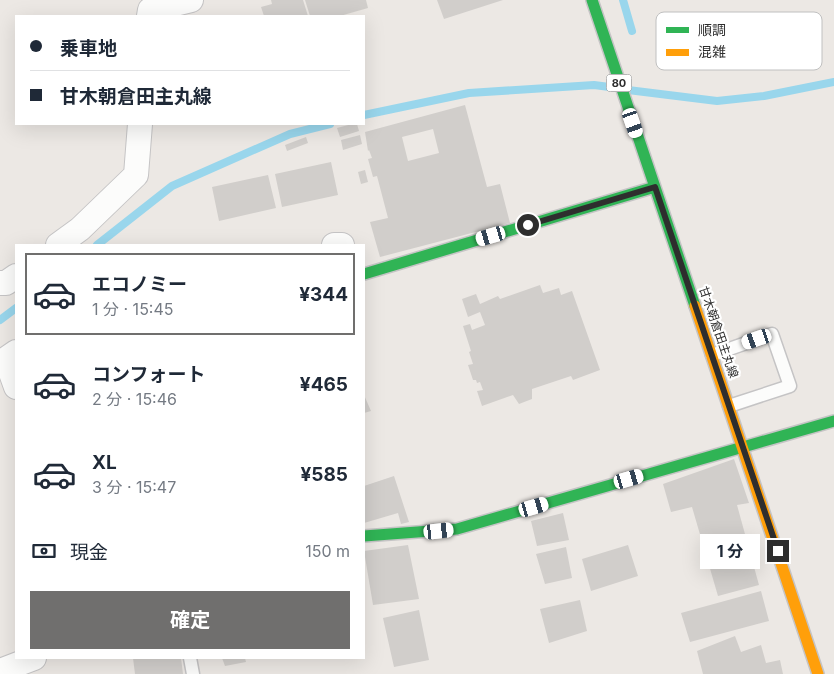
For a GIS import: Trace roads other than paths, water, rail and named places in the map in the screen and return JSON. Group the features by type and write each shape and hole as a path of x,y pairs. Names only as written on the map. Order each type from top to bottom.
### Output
{"street":[{"path":"149,15 150,10 191,0"},
{"name":"甘木朝倉田主丸線","path":"592,0 818,674"},
{"path":"59,244 80,229 136,175 140,125"},
{"path":"365,274 655,187"},
{"path":"0,283 6,283 15,277"},
{"path":"15,353 6,359 15,384"},
{"path":"365,536 457,529 834,421"},
{"path":"0,671 31,659"}],"lane":[{"path":"712,355 772,334 790,386 729,406"},
{"path":"190,659 193,674"}],"waterway":[{"path":"623,0 632,31"},
{"path":"628,90 717,101 764,96 834,82"},
{"path":"365,115 469,93 594,85 617,88"},
{"path":"98,244 172,186 290,134 326,125"},
{"path":"0,320 15,309"}]}
